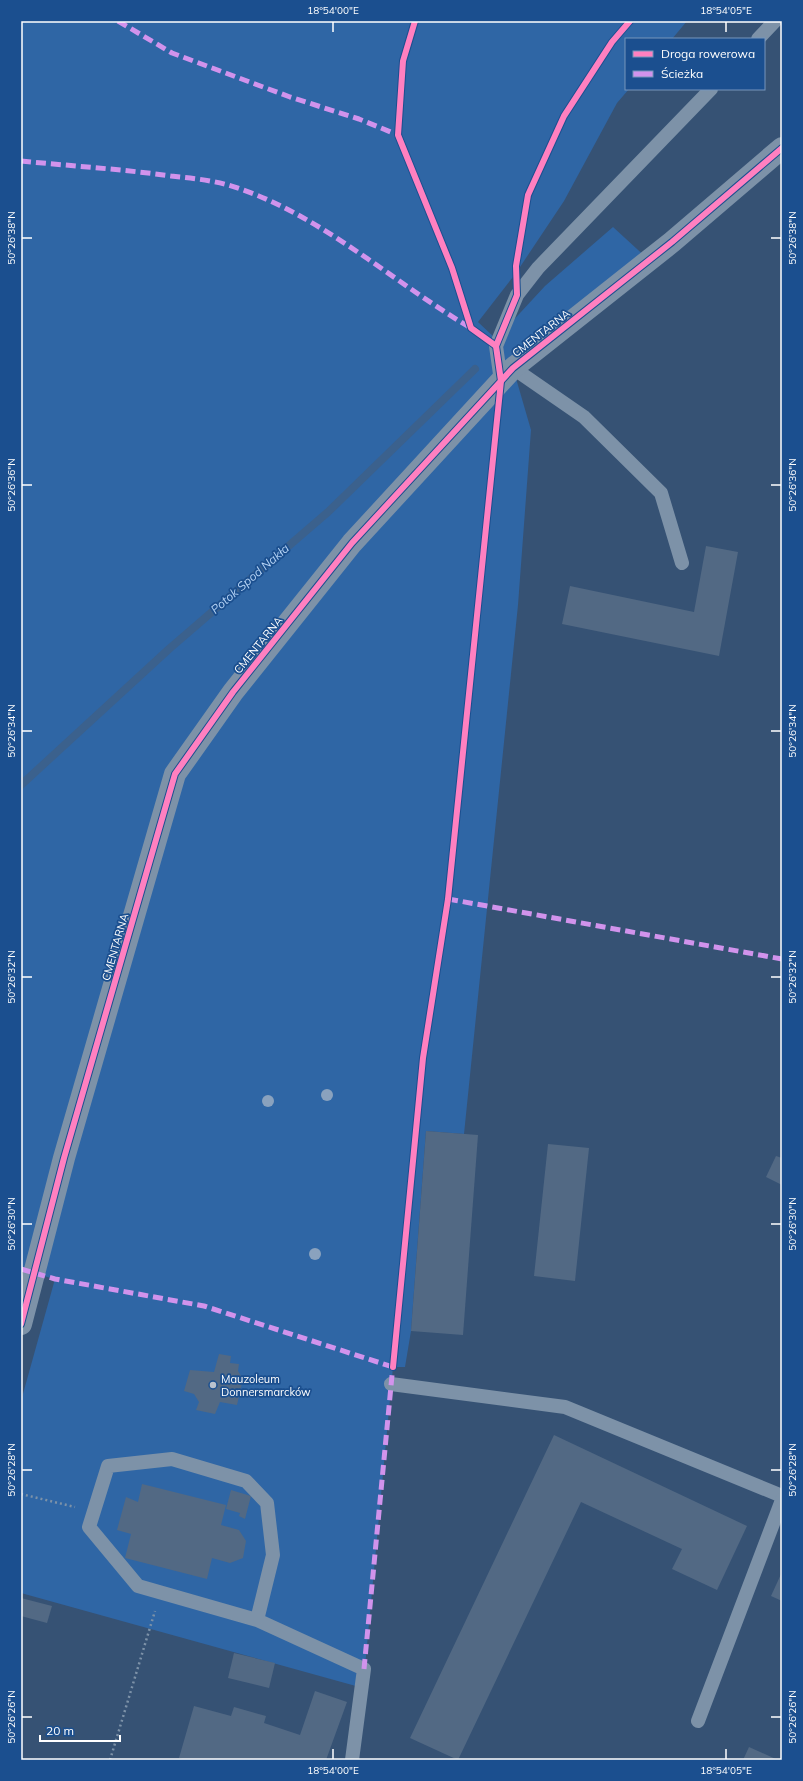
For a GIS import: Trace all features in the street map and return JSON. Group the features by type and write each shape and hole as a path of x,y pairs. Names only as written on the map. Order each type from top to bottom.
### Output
{"street":[{"name":"CMENTARNA","path":"21,1324 67,1151 176,774 233,692 352,543 507,374 672,242 782,148"}],"lane":[{"path":"759,38 775,21"},
{"path":"682,563 662,493 584,417 507,374 496,346 517,295 538,268 711,90"},
{"path":"391,1384 566,1407 782,1496"},
{"path":"257,1620 274,1555 267,1503 246,1481 172,1459 108,1466 89,1528 138,1586 257,1620 364,1669 363,1688 352,1760"},
{"path":"698,1721 782,1500"}],"path":[{"path":"21,1494 94,1512"},
{"path":"110,1760 161,1593"}],"shaded area":[{"path":"21,21 687,21 673,38 625,38 625,90 628,90 617,103 564,201 516,273 478,322 496,339 545,286 613,227 649,260 513,368 531,430 518,605 464,1134 426,1131 411,1331 405,1367 393,1367 363,1688 21,1593 21,1401 55,1279 21,1270"}],"building":[{"path":"706,546 738,552 719,656 562,624 570,586 694,612"},
{"path":"426,1131 478,1135 463,1335 411,1331"},
{"path":"548,1144 589,1148 575,1281 534,1276"},
{"path":"776,1156 782,1158 782,1185 766,1177"},
{"name":"Mauzoleum Donnersmarcków","path":"219,1354 231,1356 230,1363 239,1364 238,1371 243,1379 237,1405 220,1402 215,1414 196,1410 199,1402 194,1394 184,1391 190,1370 214,1372"},
{"path":"554,1435 747,1526 717,1590 672,1569 682,1549 581,1502 458,1760 410,1738"},
{"path":"142,1484 226,1505 221,1525 239,1530 246,1541 243,1558 230,1563 212,1558 207,1579 125,1558 131,1534 117,1530 126,1497 138,1502"},
{"path":"231,1490 251,1496 245,1519 239,1516 240,1513 226,1509"},
{"path":"782,1572 782,1601 771,1596"},
{"path":"21,1598 52,1606 47,1623 21,1616"},
{"path":"234,1653 275,1663 269,1688 228,1678"},
{"path":"315,1691 347,1702 326,1760 186,1760 179,1758 194,1706 231,1716 234,1707 266,1716 264,1723 300,1735"},
{"path":"749,1747 778,1760 743,1760"}],"waterway":[{"name":"Potok Spod Nakła","path":"21,785 169,649 328,512 475,369"}],"marked path":[{"path":"118,21 172,53 290,97 359,119 398,135"},
{"path":"21,161 134,171 200,179 228,185 261,197 292,212 323,230 471,328"},
{"path":"448,899 782,959"},
{"path":"21,1269 55,1279 204,1306 393,1367"},
{"path":"364,1669 393,1365"}],"cycle path":[{"path":"415,21 403,61 398,135 452,268 471,328 496,346"},
{"path":"393,1367 423,1058 448,899 501,381 496,346 517,295 516,266 528,195 564,116 612,42 630,21"},
{"path":"21,1324 64,1158 175,774 233,692 352,543 513,368 672,242 782,148"}],"place":[{"name":"Mauzoleum Donnersmarcków","path":"213,1385"}]}
